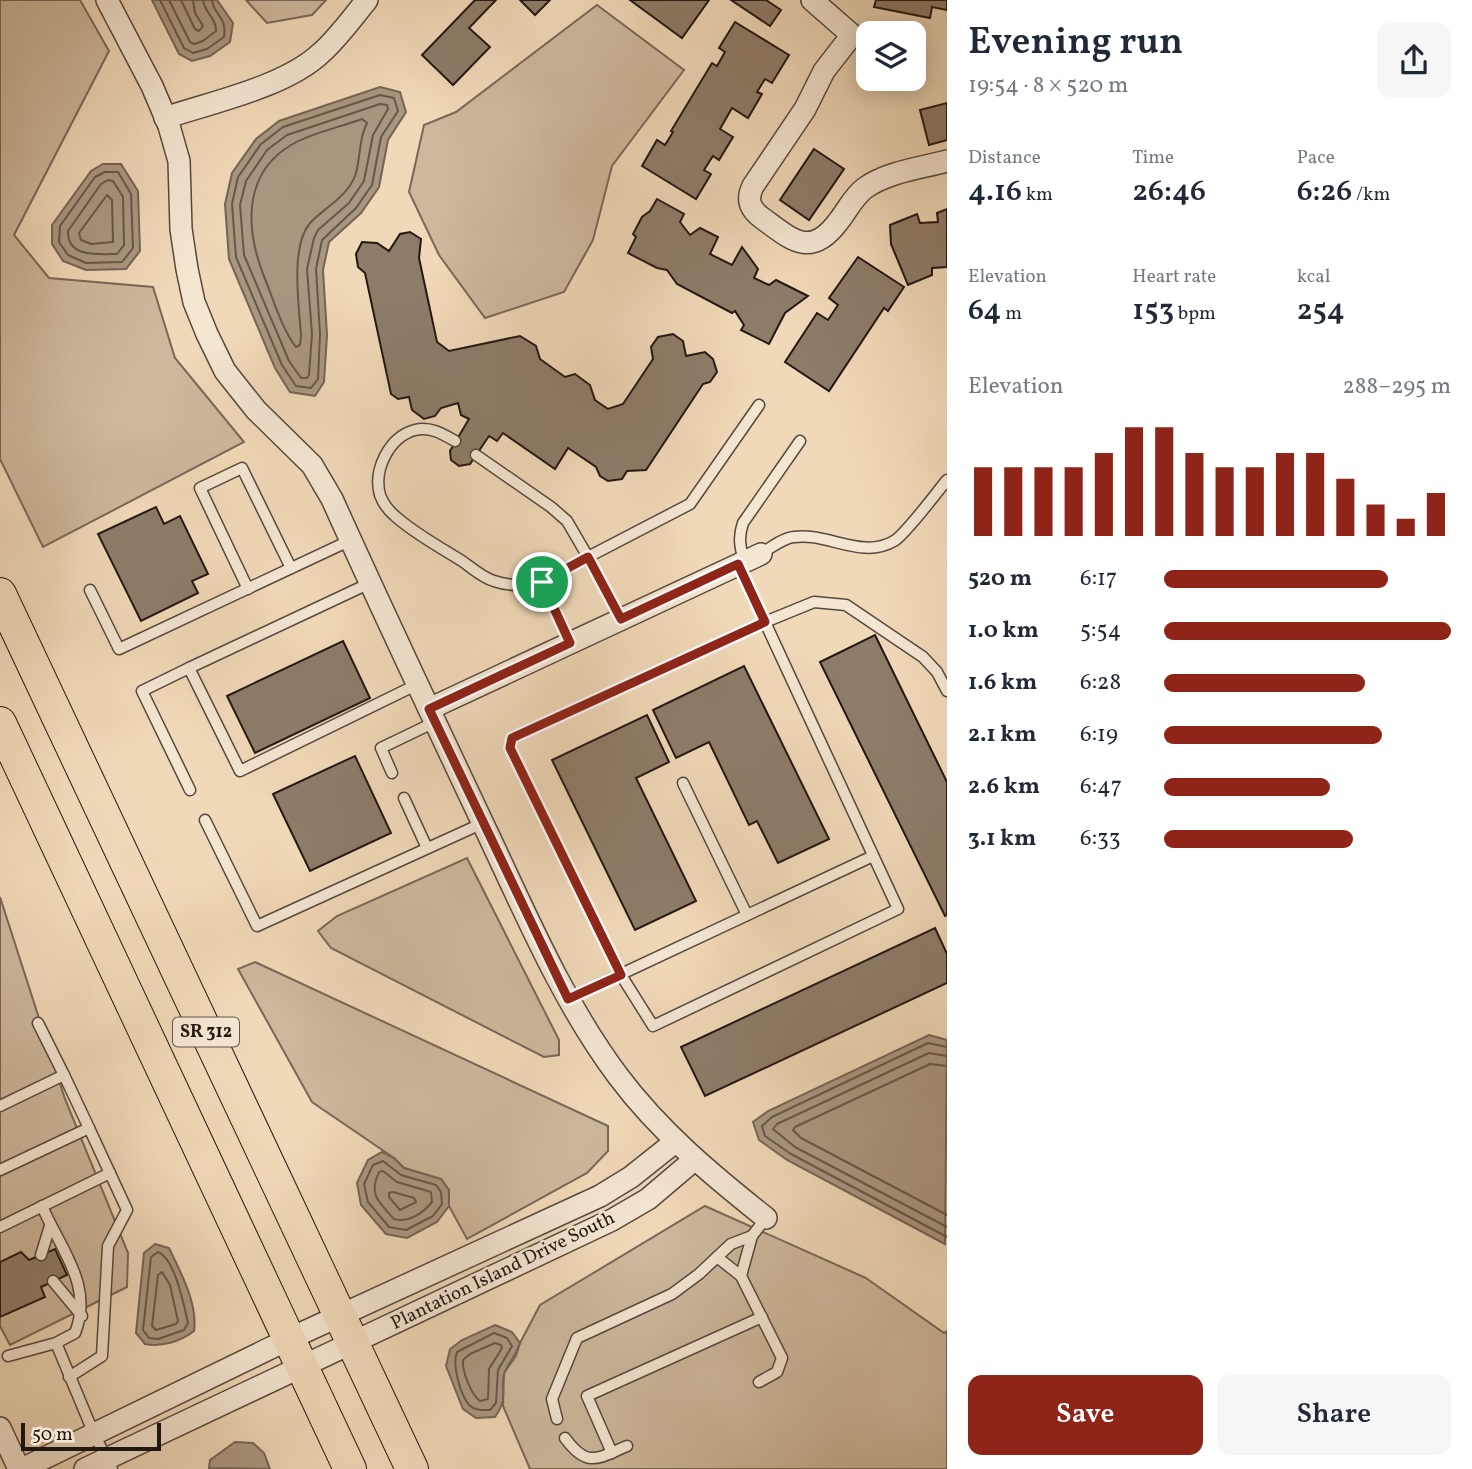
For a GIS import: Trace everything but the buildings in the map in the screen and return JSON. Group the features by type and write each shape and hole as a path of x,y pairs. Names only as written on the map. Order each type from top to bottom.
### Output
{"main road":[{"name":"SR 312","path":"0,594 412,1469"},
{"name":"SR 312","path":"0,723 350,1469"}],"street":[{"path":"107,0 152,86 179,161 181,229 194,302 225,371 256,410 312,465 332,499 482,823 573,1011 619,1077 676,1142 694,1160 766,1218"},
{"path":"165,118 295,72 320,54 367,0"},
{"path":"812,0 852,34 824,71 805,109 753,186 749,203 754,212 794,241 812,243 837,224 851,202 864,189 880,180 947,162"},
{"path":"432,715 570,643 748,560"},
{"name":"Plantation Island Drive South","path":"295,1352 346,1329 600,1196 631,1177 676,1142"},
{"name":"Plantation Island Drive South","path":"295,1352 612,1220 648,1199 694,1160"},
{"path":"0,1429 20,1469 94,1434 295,1352"},
{"path":"85,1469 109,1464 295,1352"}],"lane":[{"path":"455,442 440,432 415,430 393,444 384,458 378,481 380,496 386,506 414,530 493,581 529,585 542,582 690,504 759,405"},
{"path":"800,441 743,523 740,545 748,560 765,622 898,909 653,1026 621,975 510,748 512,738 765,622 814,602 846,604 923,657 937,672 947,691"},
{"path":"475,455 568,521 621,619"},
{"path":"248,589 200,488 242,468 291,568"},
{"path":"748,560 790,537 806,536 873,548 896,541 947,480"},
{"path":"90,590 119,649 351,540"},
{"path":"542,582 570,643"},
{"path":"190,790 142,691 370,583"},
{"path":"190,668 240,771 418,684"},
{"path":"392,773 381,748 432,715"},
{"path":"683,783 747,915"},
{"path":"404,798 427,848"},
{"path":"205,820 257,926 482,823"},
{"path":"568,999 873,856"},
{"path":"38,1023 127,1210 108,1247 102,1356 69,1377"},
{"path":"0,1106 64,1075"},
{"path":"0,1170 89,1128"},
{"path":"0,1227 110,1173"},
{"path":"8,1356 56,1343 75,1333 82,1316 79,1278 42,1206"},
{"path":"741,1276 752,1236 766,1218"},
{"path":"41,1255 50,1226"},
{"path":"557,1419 552,1399 577,1338 673,1294 731,1244 752,1236"},
{"path":"717,1257 741,1276 782,1358 777,1372 759,1382"},
{"path":"53,1281 82,1316"},
{"path":"612,1452 586,1396 762,1317"},
{"path":"56,1343 109,1464"},
{"path":"565,1438 576,1453 586,1459 598,1459 627,1446"}],"shaded area":[{"path":"0,0 80,0 109,51 14,235 49,278 153,287 175,358 244,442 43,547 0,459"},
{"path":"246,0 326,0 312,15 267,23"},
{"path":"597,5 684,70 612,166 593,240 564,292 485,318 439,255 409,192 424,125 456,112"},
{"path":"467,858 559,1040 559,1055 544,1057 331,948 318,931 337,916"},
{"path":"0,897 65,1099 128,1253 127,1287 10,1345 0,1326"},
{"path":"255,962 608,1126 608,1151 587,1173 467,1239 449,1206 449,1190 441,1179 404,1168 394,1158 312,1102 238,969"},
{"path":"705,1206 866,1278 944,1333 947,1331 947,1469 530,1469 503,1406 504,1373 516,1356 540,1305"}],"water":[{"path":"152,0 217,0 233,23 230,42 210,56 192,61 179,54"},
{"path":"380,87 400,92 406,112 388,140 379,187 361,213 329,242 323,270 327,335 324,382 315,396 290,392 275,368 229,259 225,204 232,173 256,139 279,121"},
{"path":"103,164 121,164 138,191 140,251 126,269 86,270 63,261 52,244 52,225 91,171"},
{"path":"929,1035 947,1040 945,1244 787,1160 759,1140 753,1122 768,1111"},
{"path":"382,1152 394,1158 404,1168 441,1179 449,1190 449,1206 437,1222 407,1238 386,1234 361,1205 357,1183 368,1160"},
{"path":"155,1244 169,1248 188,1289 195,1321 194,1331 183,1338 151,1345 145,1344 136,1333 144,1253"},
{"path":"495,1325 512,1332 520,1343 504,1374 503,1399 495,1417 476,1418 463,1409 446,1366 450,1349 462,1340"},
{"path":"235,1442 253,1443 264,1453 270,1469 209,1468 210,1460"}],"route":[{"path":"588,557 621,619 738,564 765,622 512,738 510,748 621,975 568,999 429,709 570,643 542,582 588,557"}]}
